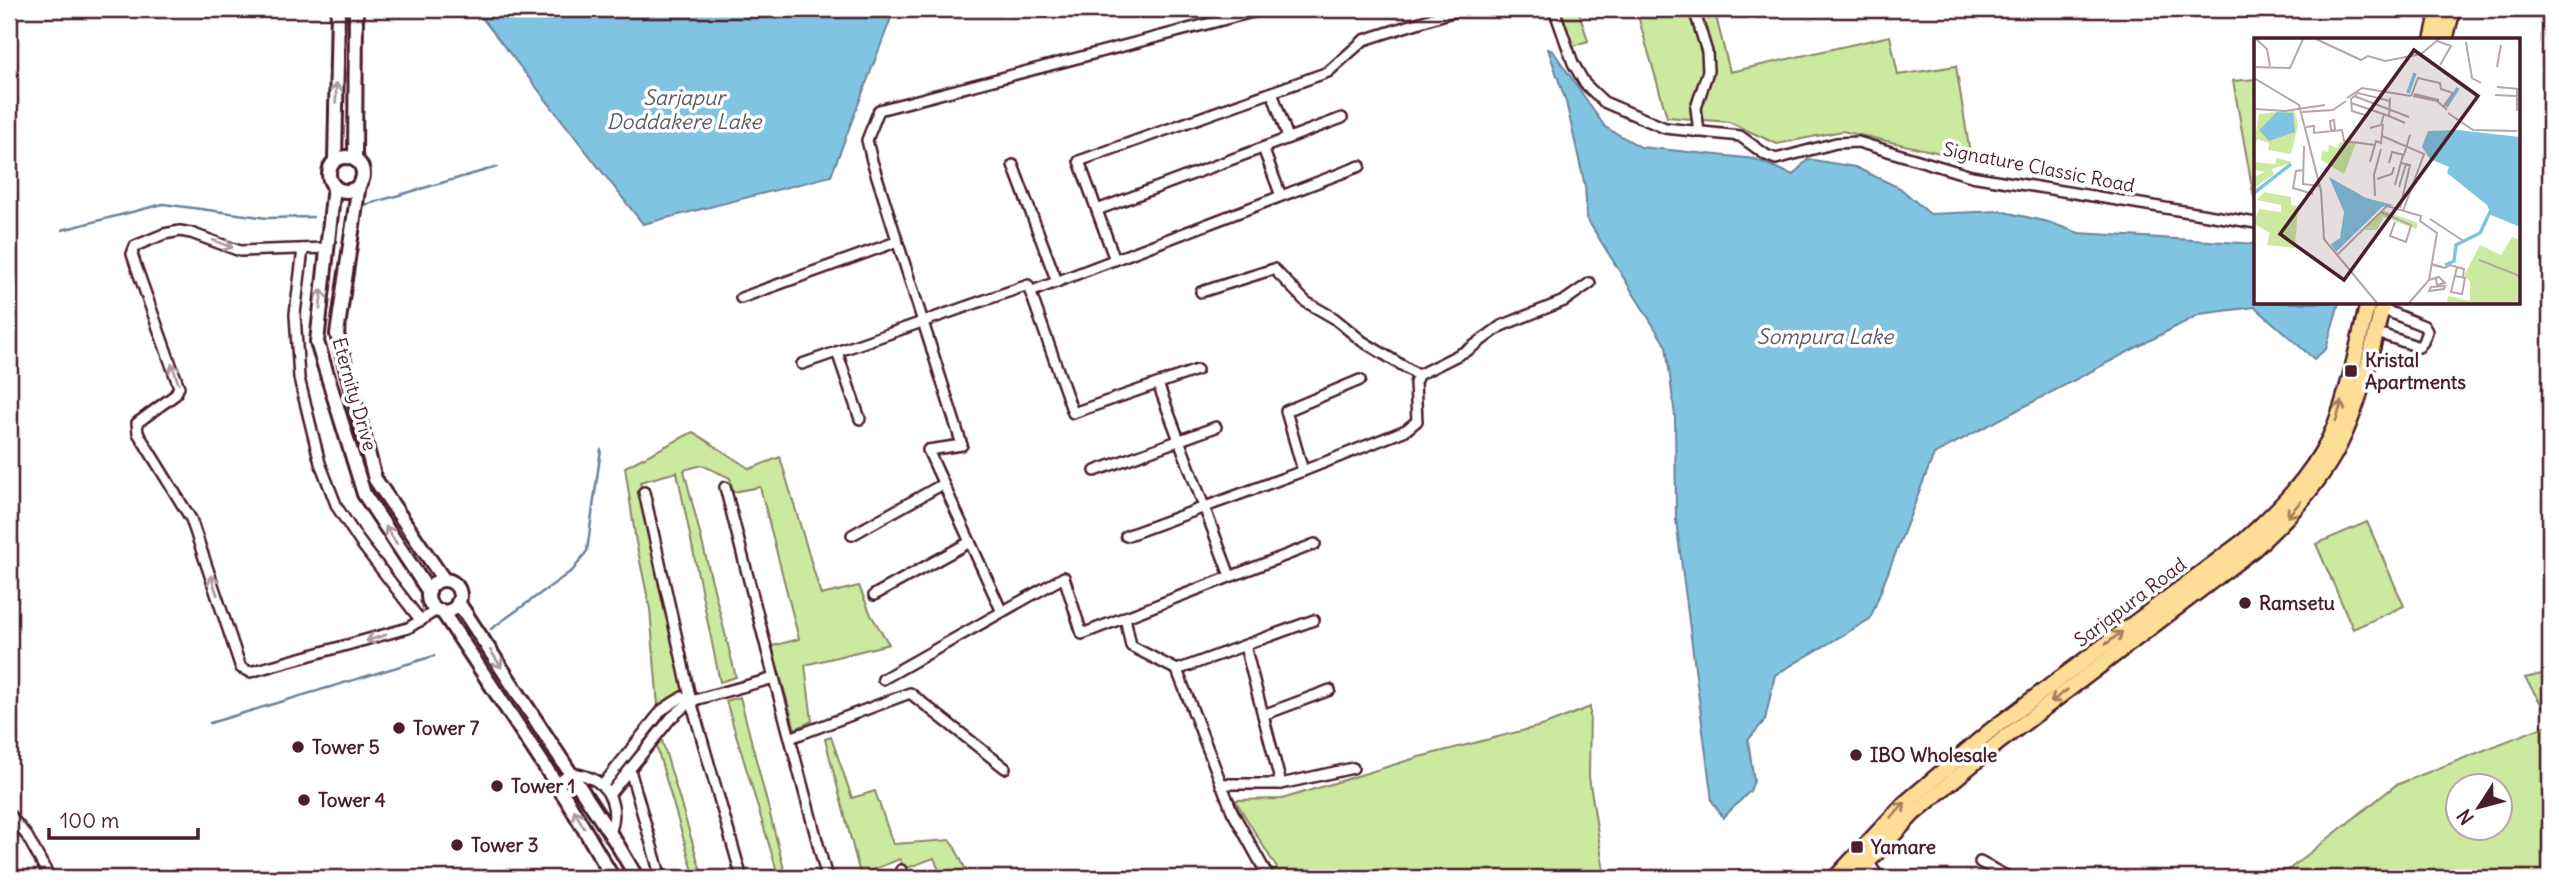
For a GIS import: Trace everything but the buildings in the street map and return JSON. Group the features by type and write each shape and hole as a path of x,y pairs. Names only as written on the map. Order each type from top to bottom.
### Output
{"main road":[{"path":"2432,38 2439,9"},
{"path":"2446,38 2453,9"},
{"name":"Sarjapura Road","path":"2360,361 2375,332 2377,305"},
{"name":"Sarjapura Road","path":"1853,878 1864,856 1904,804 1990,731 2095,661 2245,540 2295,490 2331,435 2360,361 2377,305"},
{"name":"Sarjapura Road","path":"1835,878 1864,856"}],"street":[{"name":"Eternity Drive","path":"338,9 335,161 331,165 329,176 334,186 317,342 364,494 429,592 430,603 440,611 556,784 613,878"},
{"name":"Eternity Drive","path":"356,9 355,160 362,168 362,174 337,334 375,480 444,580 457,587 458,602 637,878"},
{"path":"1002,612 928,450 962,445 896,242 867,140 879,110 1264,9"},
{"path":"1115,260 1079,161 1328,72 1364,40 1461,9"},
{"name":"Signature Classic Road","path":"1554,9 1573,63 1585,84 1604,102 1665,128 1740,136 1776,159 1836,143 1858,142 1971,176 2254,223"},
{"path":"1694,9 1707,51 1708,71 1696,108 1699,132"},
{"path":"1272,92 1288,138"},
{"path":"1097,211 1342,118"},
{"path":"1263,148 1282,196"},
{"path":"335,161 345,157 355,160"},
{"path":"1013,165 1057,282"},
{"path":"1030,292 1360,166"},
{"path":"334,186 344,191 359,184"},
{"path":"327,248 240,251 191,233 180,232 164,234 135,246 132,254 136,269 179,387 175,395 137,423 138,433 191,519 241,668 250,672 363,642 408,628 440,611 452,609 458,602"},
{"path":"741,298 896,242"},
{"path":"303,249 295,314 299,378 320,463 338,508 360,542 421,621"},
{"path":"1201,292 1274,269 1306,302 1418,375"},
{"path":"1126,536 1406,430 1417,421 1415,383 1418,375 1468,350 1501,326 1563,302 1590,283"},
{"path":"802,364 1028,285 1073,414 1198,370"},
{"path":"2375,332 2419,347 2427,331 2424,326 2377,305"},
{"path":"837,352 860,419"},
{"path":"1303,471 1286,411 1360,380"},
{"path":"1158,384 1230,576"},
{"path":"331,388 351,387"},
{"path":"1095,471 1216,427"},
{"path":"852,535 943,484"},
{"path":"725,487 827,878"},
{"path":"644,492 691,701 742,878"},
{"path":"874,595 970,542"},
{"path":"883,679 1064,577 1082,634 1315,544"},
{"path":"429,592 434,583 444,580"},
{"path":"1125,617 1131,646 1177,670 1231,811 1269,878"},
{"path":"1177,670 1314,620"},
{"path":"1245,646 1281,784"},
{"path":"609,796 671,718 691,701 774,678"},
{"path":"1263,715 1330,690"},
{"path":"790,738 910,693 1005,768"},
{"path":"602,786 663,709 682,697 691,701"},
{"path":"1220,784 1281,784 1353,768"},
{"path":"630,770 661,878"},
{"path":"556,784 571,774 585,775 602,786 614,811 610,833"},
{"path":"9,814 27,836 50,878"},
{"path":"1864,856 1879,878"},
{"path":"1980,862 2004,877"}],"green space":[{"path":"1578,9 1588,41 1572,46 1562,12"},
{"path":"1636,9 1714,9 1730,72 1890,36 1898,75 1956,66 1971,160 1842,131 1777,144 1729,122 1667,117"},
{"path":"2254,79 2254,198 2233,81"},
{"path":"693,432 750,469 780,457 821,595 859,586 871,615 889,644 805,665 812,721 795,729 772,646 799,639 760,487 733,492 730,478 702,465 684,470 736,677 720,682 677,472 640,482 683,691 658,706 650,609 636,542 625,467"},
{"path":"2367,522 2404,606 2353,629 2316,544"},
{"path":"2550,672 2550,718 2525,678"},
{"path":"740,697 787,878 779,878 726,701"},
{"path":"1590,707 1589,777 1605,878 1283,878 1235,800 1282,799 1419,757 1545,725"},
{"path":"2550,724 2550,878 2271,878 2287,871 2396,785"},
{"path":"661,737 703,878 695,878 656,745"},
{"path":"831,737 852,798 875,791 893,844 951,840 970,878 942,878 934,858 904,869 900,859 864,873 866,878 861,878 825,739"}],"water":[{"name":"Sarjapur Doddakere Lake","path":"475,9 889,9 891,18 831,176 643,224"},
{"name":"Sompura Lake","path":"1548,49 1553,51 1605,127 1641,147 1755,159 1793,175 1808,159 1855,167 1900,188 1930,214 2000,211 2048,222 2079,233 2254,244 2254,304 2339,304 2326,349 2314,359 2255,307 2200,314 1934,454 1870,619 1775,675 1765,720 1748,740 1754,781 1750,791 1723,818 1712,801 1676,520 1675,416 1666,346 1587,219 1585,186 1566,102"}],"waterway":[{"path":"361,206 497,167"},
{"path":"62,230 163,204 267,218 313,217"},
{"path":"491,629 573,570 587,551 601,449"},
{"path":"210,723 434,656"}],"place":[{"name":"Kristal Apartments","path":"2351,371"},
{"name":"Ramsetu","path":"2245,603"},
{"name":"Tower 7","path":"399,728"},
{"name":"Tower 5","path":"298,747"},
{"name":"IBO Wholesale","path":"1856,755"},
{"name":"Tower 1","path":"497,786"},
{"name":"Tower 4","path":"304,800"},
{"name":"Tower 3","path":"457,845"},
{"name":"Yamare","path":"1857,847"}]}
